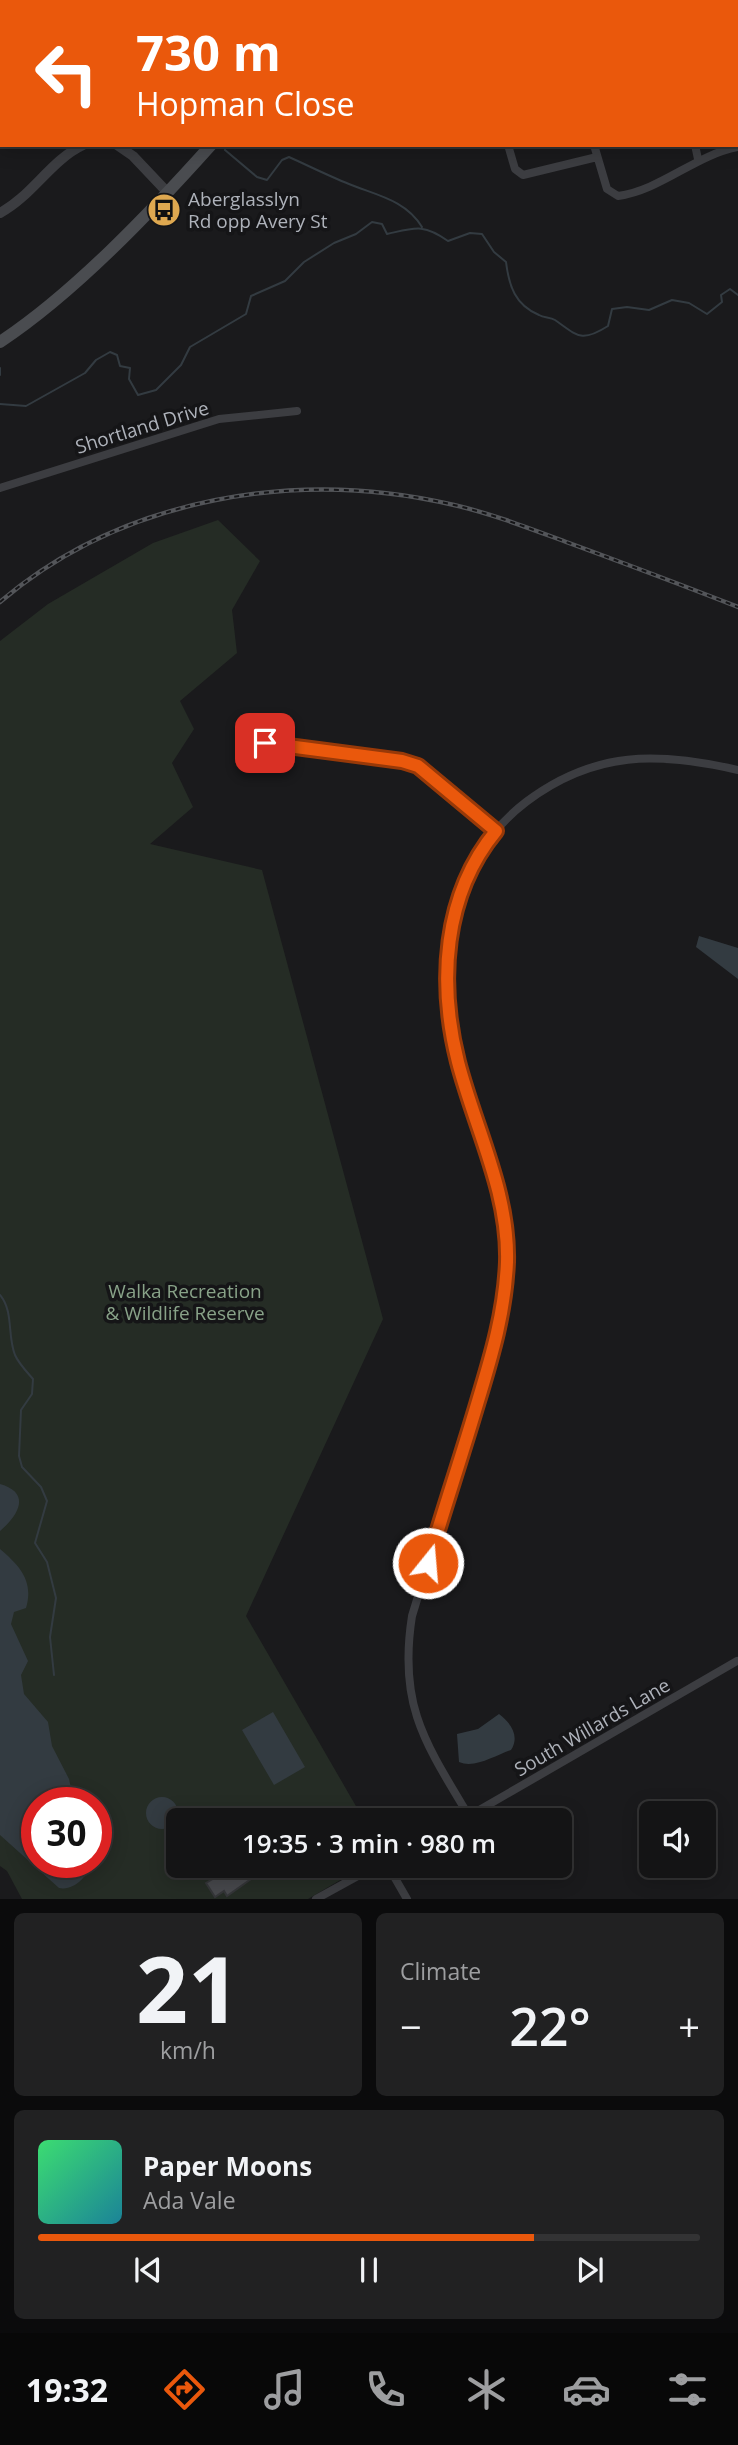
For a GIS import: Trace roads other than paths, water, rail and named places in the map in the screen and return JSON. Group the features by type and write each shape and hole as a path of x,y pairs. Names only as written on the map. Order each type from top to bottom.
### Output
{"main road":[{"path":"0,342 27,325 169,193 209,147"}],"street":[{"path":"0,213 26,196 79,147"},
{"path":"120,147 169,193"},
{"path":"509,147 515,169 523,175 597,157"},
{"path":"594,147 607,189 618,195 649,186 698,159 738,148"},
{"path":"695,147 698,159"},
{"name":"Shortland Drive","path":"0,488 219,419 297,411"},
{"path":"265,743 402,761 418,766 496,831"},
{"path":"461,1808 432,1754 415,1714 407,1648 412,1616 500,1328 504,1306 507,1257 503,1212 458,1062 449,1013 447,964 459,894 473,863 496,831 517,809 556,782 608,762 663,757 738,770"},
{"name":"South Willards Lane","path":"483,1808 737,1661"},
{"path":"316,1899 354,1878"},
{"path":"395,1878 407,1899"}],"waterway":[{"path":"225,150 257,177 267,180 282,160 289,157 399,204 408,210 422,227"},
{"path":"0,404 26,406 85,373 96,360 110,352 117,355 120,366 130,368 129,379 138,395 156,390 181,365 190,347 246,314 251,296 285,281 304,262 334,243 356,234 372,222 382,224 387,234 425,229 448,241 470,233 482,234 494,252 506,262 511,287 524,306 585,336 608,326 612,309 627,307 649,310 672,300 689,303 707,314 722,302 721,295 730,289 738,295"},
{"path":"0,368 0,375"},
{"path":"0,1295 9,1316 15,1355 33,1379 32,1394 21,1410 19,1456 22,1467 41,1487 47,1501 35,1543 47,1562 56,1598 50,1637 54,1675"}],"railway":[{"path":"0,602 48,566 101,537 157,515 215,500 274,492 335,490 395,494 483,513 738,607"}],"place":[{"name":"Aberglasslyn Rd opp Avery St","path":"164,210"}],"park label":[{"name":"Walka Recreation & Wildlife Reserve","path":"185,1302"}]}
